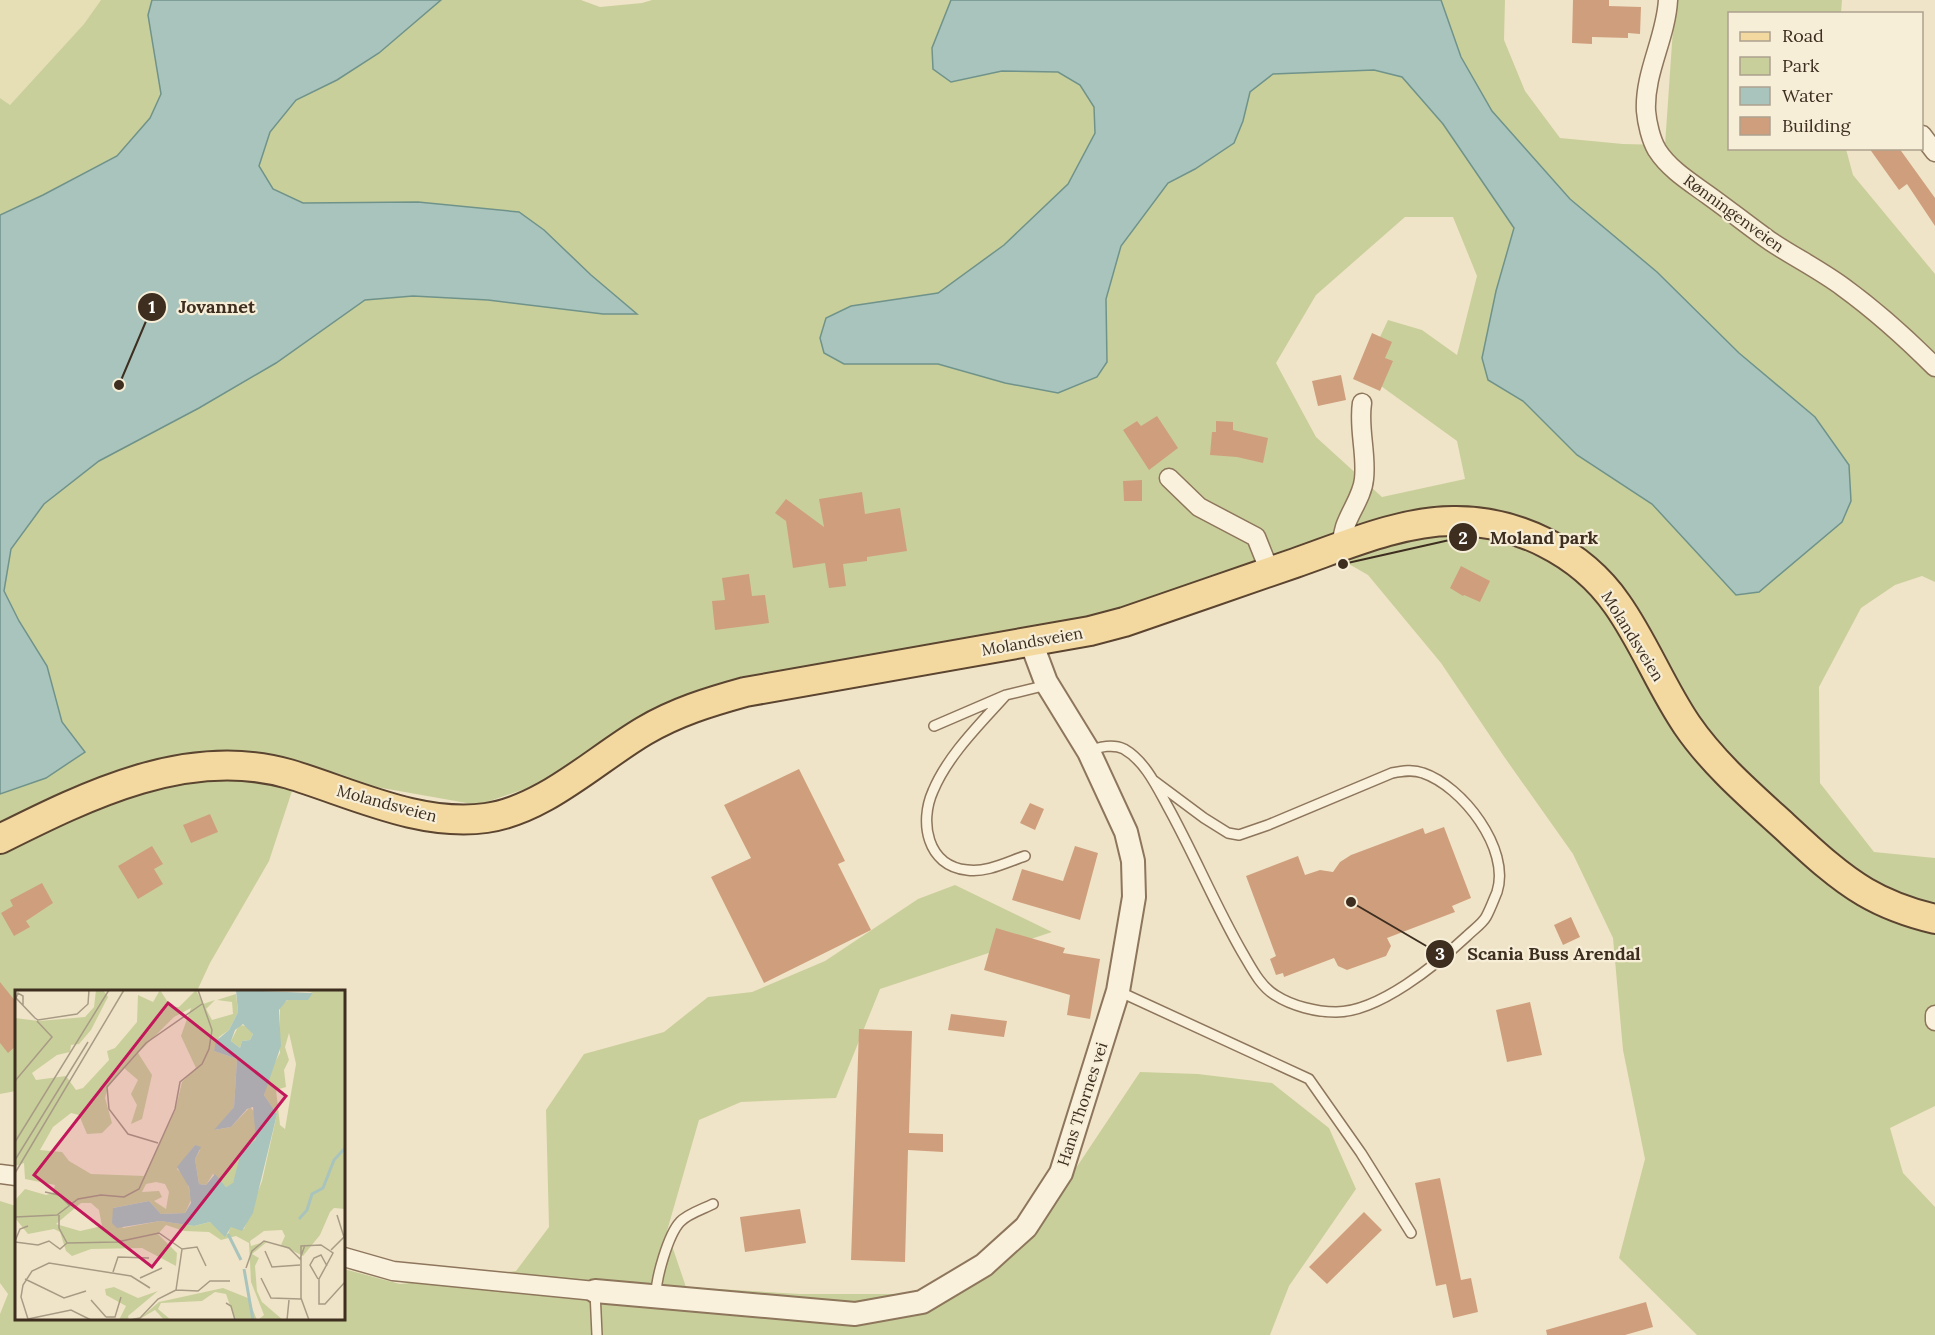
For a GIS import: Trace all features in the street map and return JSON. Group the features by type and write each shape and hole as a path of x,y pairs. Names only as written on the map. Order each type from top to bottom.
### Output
{"main road":[{"name":"Molandsveien","path":"0,839 99,794 157,774 210,764 265,768 384,805 432,817 459,820 488,818 511,812 539,800 644,731 676,714 700,705 745,692 1090,631 1124,622 1343,546 1414,525 1454,520 1487,523 1525,533 1555,547 1598,580 1617,604 1687,725 1707,751 1746,791 1815,854 1864,892 1907,913 1935,919"}],"street":[{"name":"Rønningenveien","path":"1668,0 1667,14 1648,86 1646,111 1656,149 1665,161 1689,181 1771,241 1842,286 1868,306 1902,334 1935,367"},
{"path":"1923,136 1935,152"},
{"path":"1343,546 1342,536 1360,495 1364,479 1360,415 1362,403"},
{"path":"1169,478 1199,507 1256,537 1270,572"},
{"name":"Hans Thornes vei","path":"595,1291 855,1314 922,1302 984,1265 1026,1227 1060,1173 1118,991 1134,897 1133,861 1126,832 1089,752 1046,682 1031,642"},
{"path":"1935,1015 1935,1021"},
{"path":"0,1174 15,1176"},
{"path":"345,1257 393,1271 595,1291"}],"lane":[{"path":"934,726 1006,695 1039,687 1046,682"},
{"path":"1006,695 956,753 933,789 927,807 926,824 931,846 938,857 951,866 967,871 988,869 1025,856"},
{"path":"1089,752 1095,748 1111,746 1123,748 1136,758 1153,780 1235,939 1259,980 1274,995 1298,1006 1322,1012 1341,1012 1365,1006 1399,990 1449,952 1486,917 1498,889 1498,869 1493,846 1480,822 1458,794 1439,780 1422,772 1392,773 1239,835 1228,833 1220,828 1153,780"},
{"path":"1118,991 1309,1078 1361,1153 1411,1233"},
{"path":"656,1295 656,1286 671,1236 680,1221 713,1204"},
{"path":"595,1291 597,1335"}],"shaded area":[{"path":"0,0 101,0 84,24 10,105 0,98"}],"green space":[{"path":"101,0 152,0 148,15 161,94 150,118 117,156 0,215 0,98 10,105 84,24"},
{"path":"441,0 581,0 600,7 652,0 951,0 932,48 951,82 1002,71 1058,72 1080,85 1094,107 1095,132 1068,184 1004,245 938,293 851,306 827,318 820,338 824,353 844,364 938,364 1005,383 1107,362 1106,299 1121,246 1168,183 1195,169 1234,143 1243,121 1250,92 1273,74 1374,70 1402,77 1443,124 1514,228 1496,291 1482,358 1488,380 1523,401 1577,455 1652,504 1736,595 1815,417 1739,353 1657,272 1570,199 1492,111 1461,57 1441,0 1505,0 1504,40 1525,91 1560,138 1665,145 1675,0 1842,0 1841,12 1728,12 1728,150 1846,150 1853,175 1935,274 1935,582 1922,576 1895,585 1861,608 1819,687 1820,783 1874,852 1935,858 1935,1106 1890,1128 1903,1173 1935,1207 1935,1335 1697,1335 1619,1258 1645,1159 1623,1050 1613,938 1573,854 1441,663 1368,575 1335,556 1111,613 766,687 578,771 478,805 365,785 294,785 269,861 210,963 197,990 15,990 15,1091 0,1094 0,794 85,752 62,722 47,666 19,621 4,591 11,549 44,504 99,461 199,408 276,363 365,300 413,296 488,300 603,314 636,313 591,275 418,202 303,203 273,189 259,167 270,132 296,100 337,80 379,53","holes":["1405,217 1453,217 1477,276 1457,355 1422,330 1388,320 1363,373 1457,441 1465,479 1382,497 1316,437 1276,363 1316,295"]},
{"path":"955,885 1052,932 880,989 836,1098 741,1102 699,1120 667,1231 686,1287 800,1294 915,1294 1005,1252 1078,1165 1140,1072 1198,1074 1272,1083 1329,1128 1356,1189 1289,1286 1270,1335 0,1335 0,1314 8,1294 0,1283 0,1201 15,1206 15,1320 345,1320 345,1269 400,1284 516,1271 549,1227 546,1110 584,1054 664,1032 708,997 752,992 825,961 918,899"}],"water":[{"path":"152,0 441,0 379,53 337,80 296,100 270,132 259,166 273,189 303,203 418,202 519,212 544,230 591,275 637,314 603,314 488,300 413,296 365,300 276,363 199,408 99,461 44,504 11,549 4,591 19,621 47,666 62,722 85,752 46,778 0,794 0,215 117,156 150,118 161,94 148,15"},
{"path":"951,0 1441,0 1461,57 1492,111 1570,199 1657,272 1739,353 1815,417 1849,465 1851,501 1842,522 1759,592 1736,595 1652,504 1577,455 1523,401 1488,380 1482,358 1496,291 1514,228 1443,124 1402,77 1374,70 1273,74 1250,92 1243,121 1234,143 1195,169 1168,183 1121,246 1106,299 1107,362 1097,377 1058,393 1005,383 938,364 844,364 824,353 820,338 826,318 851,306 938,293 1004,245 1068,184 1095,133 1094,107 1080,85 1058,72 1002,71 951,82 933,69 932,48"}],"building":[{"path":"1573,0 1609,0 1609,6 1641,7 1640,34 1628,33 1628,38 1592,37 1592,44 1572,43"},
{"path":"1870,150 1900,150 1935,198 1935,226 1907,184 1899,190"},
{"path":"1372,333 1392,342 1385,358 1393,361 1380,391 1353,379"},
{"path":"1341,375 1346,400 1318,406 1312,381"},
{"path":"1157,416 1178,448 1149,470 1123,430 1137,421 1141,426"},
{"path":"1216,421 1233,422 1233,430 1268,438 1263,463 1237,457 1210,455 1212,432 1216,432"},
{"path":"1142,480 1142,501 1124,501 1123,481"},
{"path":"862,492 865,514 900,508 907,551 867,557 867,561 843,564 846,586 829,588 825,563 793,568 786,521 775,513 786,499 824,527 819,499"},
{"path":"1461,566 1490,581 1480,602 1450,588"},
{"path":"749,574 752,596 765,595 769,623 715,630 712,601 725,600 722,578"},
{"path":"799,769 845,861 838,864 871,930 764,983 711,877 751,858 724,805"},
{"path":"1030,803 1044,809 1035,830 1020,823"},
{"path":"210,814 218,832 191,843 183,825"},
{"path":"1444,827 1471,898 1452,906 1455,912 1387,938 1391,946 1386,956 1347,970 1338,966 1334,958 1284,977 1283,973 1276,975 1270,959 1276,956 1246,876 1298,856 1305,875 1320,870 1333,872 1340,862 1351,855 1423,828 1425,834"},
{"path":"152,846 163,864 154,869 163,884 138,899 118,866"},
{"path":"1075,846 1098,853 1080,920 1012,900 1022,869 1063,881"},
{"path":"42,883 53,903 26,921 30,927 14,936 1,913 13,906 10,900"},
{"path":"1571,917 1580,937 1563,945 1554,925"},
{"path":"996,928 1065,948 1063,953 1100,959 1090,1019 1067,1015 1070,995 984,970"},
{"path":"0,982 15,1001 15,1047 8,1053 0,1043"},
{"path":"1530,1002 1542,1055 1507,1062 1496,1010"},
{"path":"951,1014 1007,1021 1004,1037 948,1030"},
{"path":"859,1029 912,1031 909,1133 943,1134 943,1152 908,1150 905,1262 851,1260"},
{"path":"1440,1178 1461,1280 1471,1278 1478,1312 1453,1318 1446,1284 1436,1286 1415,1183"},
{"path":"800,1209 806,1243 745,1252 740,1217"},
{"path":"1364,1212 1382,1230 1327,1284 1309,1267"},
{"path":"1646,1302 1653,1327 1625,1335 1547,1335 1546,1330"}],"place":[{"name":"Jovannet","path":"119,385"},
{"name":"Moland park","path":"1343,564"},
{"name":"Scania Buss Arendal","path":"1351,902"}]}
